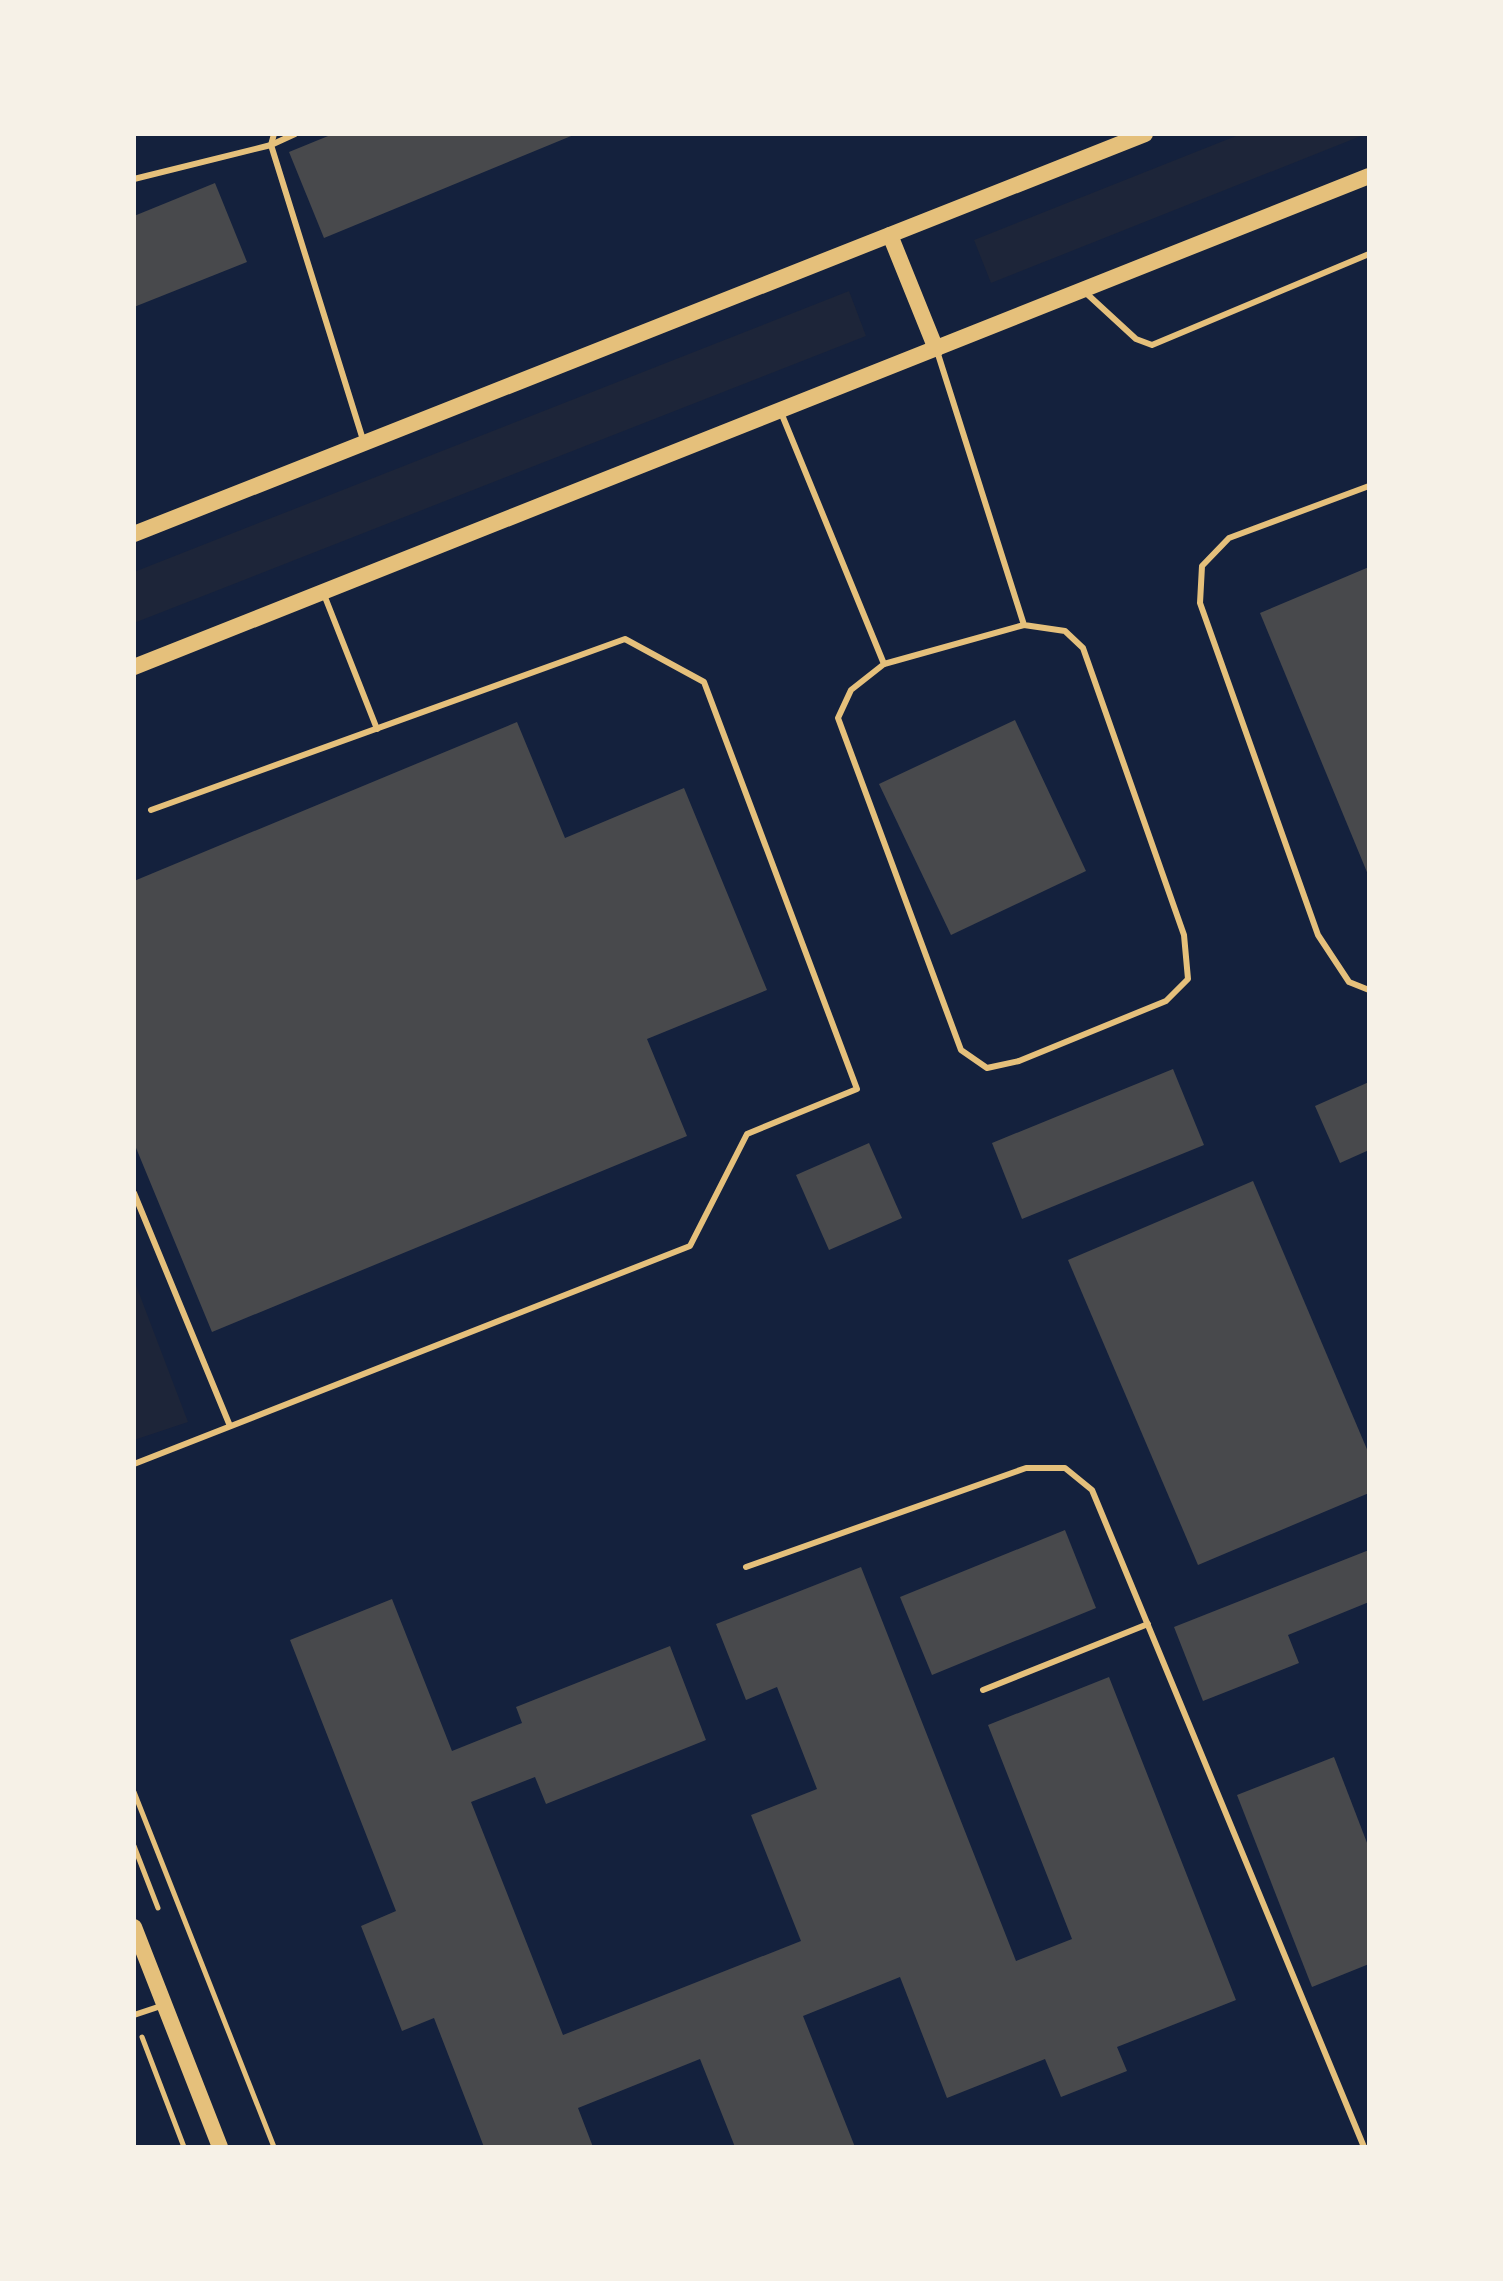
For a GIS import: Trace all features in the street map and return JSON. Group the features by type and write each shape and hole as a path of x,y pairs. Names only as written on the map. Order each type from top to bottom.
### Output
{"main road":[{"path":"134,534 1145,134"},
{"path":"134,667 1369,176"},
{"path":"890,235 936,349"},
{"path":"134,1927 220,2147"}],"lane":[{"path":"274,134 271,145 364,443"},
{"path":"134,179 271,145 295,134"},
{"path":"1083,290 1136,339 1152,345 1369,254"},
{"path":"936,349 1024,625"},
{"path":"780,410 884,664"},
{"path":"1369,486 1229,538 1202,566 1200,603 1318,935 1349,982 1369,990"},
{"path":"323,592 377,729"},
{"path":"1024,625 1065,631 1083,648 1184,935 1188,979 1166,1001 1019,1061 987,1068 961,1050 838,718 851,690 884,664 1024,625"},
{"path":"134,1464 690,1246 747,1134 857,1089 704,682 625,639 151,810"},
{"path":"134,1193 230,1426"},
{"path":"746,1567 1026,1468 1065,1468 1092,1490 1364,2147"},
{"path":"983,1690 1148,1624"},
{"path":"134,2015 164,2005"}],"path":[{"path":"134,1792 274,2147"},
{"path":"140,2032 184,2147"}],"shaded area":[{"path":"1241,134 1366,134 991,283 974,240"},
{"path":"849,291 866,336 134,623 134,572"},
{"path":"134,1280 188,1422 134,1440"}],"building":[{"path":"333,134 576,134 324,238 289,152"},
{"path":"215,183 247,262 134,307 134,216"},
{"path":"1369,567 1369,877 1260,613"},
{"path":"1015,720 1086,871 951,935 879,784"},
{"path":"517,722 565,838 684,788 767,990 647,1039 687,1136 212,1332 134,1143 134,881"},
{"path":"1173,1069 1204,1145 1022,1219 992,1143"},
{"path":"1369,1082 1369,1150 1340,1163 1315,1106"},
{"path":"869,1143 902,1218 829,1250 796,1175"},
{"path":"1253,1181 1369,1454 1369,1493 1198,1565 1068,1260"},
{"path":"1065,1530 1096,1608 932,1675 900,1597"},
{"path":"1369,1550 1369,1602 1288,1635 1299,1663 1203,1701 1174,1627"},
{"path":"861,1567 1016,1961 1072,1939 988,1725 1109,1677 1236,2000 1117,2047 1127,2071 1061,2097 1045,2059 947,2098 900,1977 803,2016 855,2147 735,2147 700,2059 578,2108 593,2147 484,2147 434,2018 402,2031 361,1926 396,1911 290,1640 392,1599 452,1751 522,1723 516,1707 670,1646 706,1740 546,1804 535,1777 471,1802 563,2035 801,1941 751,1815 817,1789 777,1687 746,1700 716,1624"},
{"path":"1334,1757 1369,1848 1369,1964 1312,1987 1237,1795"}]}
